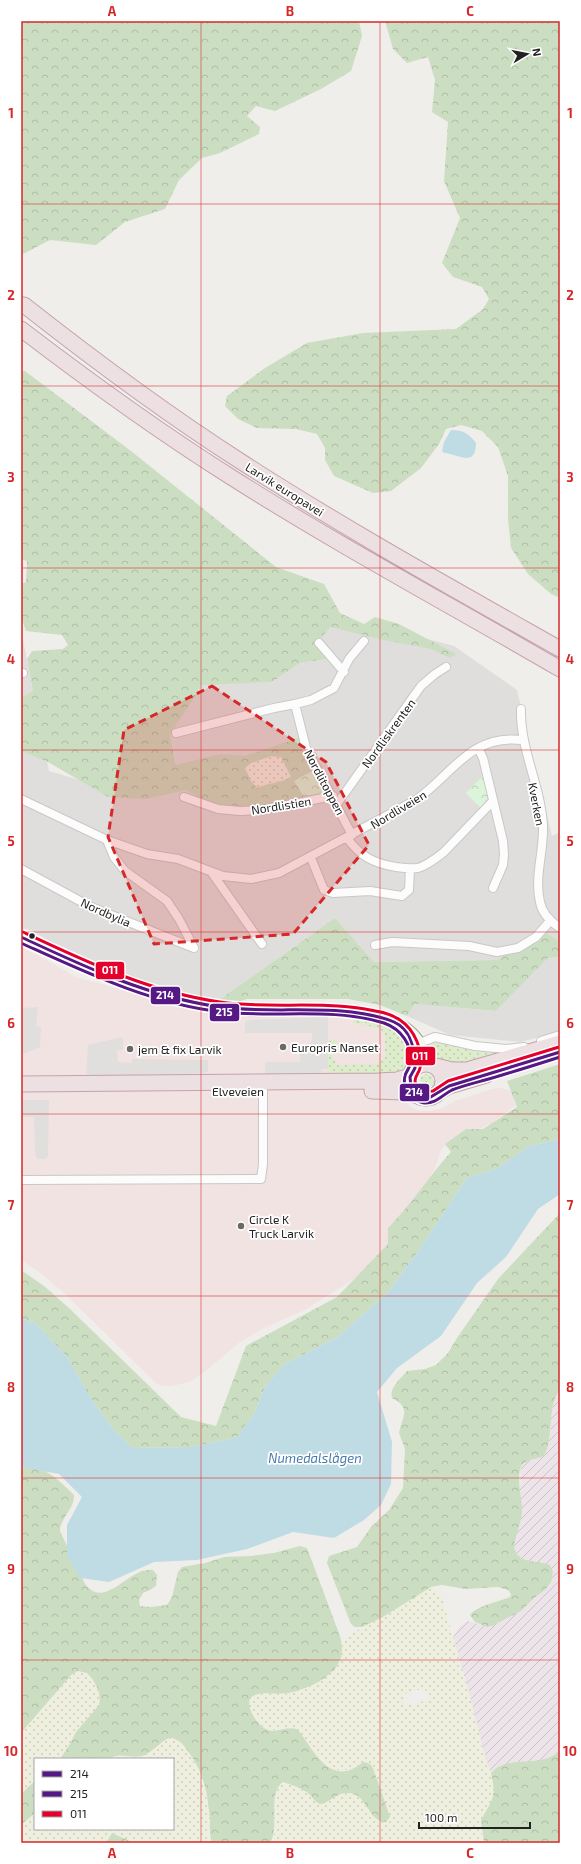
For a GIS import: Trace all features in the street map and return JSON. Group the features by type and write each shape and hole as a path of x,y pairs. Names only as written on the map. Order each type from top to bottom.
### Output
{"highway":[{"name":"Larvik europavei","path":"24,305 116,376 238,460 354,531 560,649"},
{"name":"Larvik europavei","path":"21,329 107,394 232,477 351,548 560,668"},
{"path":"560,1043 467,1070 452,1070 433,1065 421,1065 413,1072 410,1087 418,1096 427,1098 433,1097 449,1086 560,1052"},
{"path":"433,1065 442,1074 444,1080 440,1091"},
{"name":"Elveveien","path":"263,1087 397,1080 413,1072"},
{"name":"Elveveien","path":"21,1084 105,1082 388,1091 406,1092 418,1096"}],"main road":[{"path":"21,937 104,976 164,996 236,1009 347,1011 368,1014 397,1023 417,1044 433,1065"},
{"path":"413,1072 417,1044"}],"street":[{"path":"176,733 316,698 334,688 344,672 352,654 364,640"},
{"path":"319,643 344,672"},
{"name":"Nordliskrenten","path":"337,804 421,686 435,674 446,668"},
{"name":"Nordlitoppen","path":"295,704 306,748 333,796 350,836 366,858 383,865 410,869"},
{"name":"Kverken","path":"521,710 522,740 541,808 543,827 537,887 540,904 550,921 560,928"},
{"name":"Nordliveien","path":"23,803 107,840 147,854 178,859 223,876 251,879 280,873 311,858 416,800 436,784 459,760 478,748 502,739 522,740"},
{"path":"478,748 483,758 503,841 503,865 493,888"},
{"name":"Nordlistien","path":"184,797 218,809 240,811 261,810 333,796"},
{"path":"311,858 324,890 333,893 370,891 402,896 409,890 410,869 418,868 436,858 493,801"},
{"name":"Nordbylia","path":"21,869 91,907 194,948 179,919 167,901 125,871 114,857 107,840"},
{"path":"212,873 262,944"},
{"path":"375,945 392,942 454,945 469,946 496,952 518,948 536,937 550,921"},
{"path":"417,1044 435,1037 475,1046 506,1050 530,1045 560,1035"},
{"path":"21,1180 261,1179 263,1087"}],"highlighted area":[{"path":"212,686 326,762 369,845 293,934 154,944 108,837 124,730"}],"shaded area":[{"path":"372,624 454,646 517,690 552,836 560,832 560,941 546,933 496,960 374,962 335,918 216,1002 121,977 60,948 31,930 21,929 21,630 49,771 131,795 181,786 170,735 202,684 272,682 300,663 326,659 316,642 331,627"},
{"path":"21,947 76,977 199,1011 252,1016 334,1017 389,1027 402,1098 411,1107 419,1111 432,1111 443,1108 455,1101 492,1089 501,1088 509,1090 513,1093 515,1106 492,1123 452,1141 442,1148 434,1171 388,1246 360,1275 305,1310 264,1328 240,1342 202,1374 189,1382 171,1386 162,1386 157,1384 64,1293 38,1271 21,1260"},
{"path":"560,957 560,1032 520,1042 450,1035 407,1016 415,1004 496,1011 548,958"},
{"path":"38,1007 36,1026 41,1027 40,1047 21,1055 21,1008"},
{"path":"328,1017 328,1069 321,1069 321,1074 265,1074 265,1062 300,1062 300,1051 306,1051 312,1040 312,1033 245,1033 245,1022 248,1020"},
{"path":"123,1038 123,1050 117,1050 118,1062 132,1063 132,1059 208,1060 208,1072 162,1077 94,1076 86,1073 88,1045"},
{"path":"21,1100 49,1100 48,1156 45,1159 38,1159 35,1154 34,1117 21,1117"},
{"path":"560,1389 560,1750 554,1757 539,1761 514,1763 494,1769 491,1773 484,1753 453,1637 460,1626 468,1621 481,1625 494,1625 521,1611 534,1598 545,1590 543,1562 531,1562 521,1559 515,1551 514,1546 522,1508 519,1490 521,1484 520,1471 523,1464 529,1460 544,1456 546,1452 551,1430 550,1417 555,1396"}],"green space":[{"path":"21,21 359,21 362,36 351,71 321,89 275,111 256,106 247,116 260,127 259,134 220,153 202,158 179,180 165,209 125,222 96,245 50,240 21,255"},
{"path":"385,21 560,21 560,598 551,594 528,574 511,548 508,519 508,476 498,447 482,431 461,425 446,429 439,444 421,468 391,491 373,493 334,476 325,460 325,448 317,434 296,429 257,428 238,419 225,406 227,396 265,368 307,343 363,333 456,329 483,309 489,299 482,287 453,277 442,263 460,218 444,181 448,122 432,112 435,80 428,57 407,63 393,49"},
{"path":"21,371 25,371 131,451 276,567 324,584 340,613 364,624 375,617 399,624 456,654 450,658 431,649 379,639 331,627 317,642 326,659 300,663 272,682 202,685 170,735 176,765 220,754 245,756 299,738 329,795 246,811 216,806 186,790 145,799 108,797 48,762 21,751 21,698 33,691 27,659 32,651 63,649 68,645 62,635 26,631 21,616 21,584 26,582 27,561 21,559","holes":["271,756 281,757 291,777 283,781 257,788 251,781 245,768 251,763"]},
{"path":"271,756 281,757 291,776 284,781 257,788 251,781 245,768 251,763"},
{"path":"314,770 329,795 306,800 294,781"},
{"path":"484,775 489,795 481,808 466,793"},
{"path":"335,918 374,962 496,960 546,933 560,941 560,957 548,958 496,1011 415,1004 407,1016 380,1005 348,999 247,999 231,1004 216,1002"},
{"path":"356,1018 383,1023 398,1031 407,1045 409,1062 406,1070 401,1074 257,1075 327,1074 328,1042 331,1039 337,1040 337,1054 333,1054 333,1060 336,1060 337,1065 378,1064 385,1057 385,1033 378,1028 354,1023 353,1020"},
{"path":"435,1042 471,1049 504,1053 473,1063 457,1065 446,1063 435,1058 430,1050 430,1045"},
{"path":"560,1064 560,1139 530,1146 496,1169 467,1178 417,1253 388,1292 338,1337 283,1365 265,1387 254,1414 237,1437 189,1447 133,1448 113,1429 90,1397 68,1358 37,1325 21,1317 21,1270 44,1286 70,1309 181,1417 216,1426 246,1346 337,1297 388,1244 388,1228 451,1152 445,1144 466,1129 483,1129 517,1107 507,1081"},
{"path":"424,1074 430,1074 434,1078 434,1084 430,1088 424,1088 420,1084 420,1078"},
{"path":"560,1213 560,1389 553,1405 549,1439 544,1456 523,1464 519,1473 522,1514 514,1546 519,1557 529,1561 550,1565 553,1572 551,1582 545,1590 534,1598 521,1611 487,1627 475,1622 470,1615 483,1606 510,1597 511,1594 508,1590 498,1587 465,1589 442,1585 431,1587 383,1617 362,1627 355,1627 351,1624 327,1563 329,1556 357,1547 371,1527 389,1510 403,1488 405,1449 399,1433 404,1409 402,1405 392,1398 392,1391 398,1380 407,1371 425,1369 436,1365 448,1353 498,1279"},
{"path":"21,1468 30,1468 45,1471 57,1479 74,1495 74,1500 62,1522 60,1531 85,1584 93,1591 101,1593 109,1591 144,1571 153,1570 157,1575 156,1586 143,1593 139,1600 140,1606 150,1607 167,1605 172,1597 178,1572 182,1567 205,1563 224,1557 274,1553 300,1546 307,1548 340,1636 342,1648 341,1658 331,1672 318,1682 288,1693 263,1693 255,1695 251,1698 249,1703 250,1708 252,1714 260,1724 268,1730 274,1731 289,1728 297,1729 325,1765 333,1769 341,1771 350,1770 364,1762 370,1764 373,1768 390,1817 386,1822 374,1817 363,1801 353,1794 343,1793 321,1804 306,1791 283,1782 278,1787 274,1802 274,1829 270,1843 212,1843 210,1834 209,1809 204,1782 193,1758 184,1746 177,1740 170,1738 145,1755 136,1757 118,1756 111,1758 61,1758 76,1732 99,1705 99,1692 93,1680 87,1673 78,1671 71,1675 21,1733"},
{"path":"431,1587 436,1589 441,1594 494,1785 494,1796 491,1805 486,1811 481,1830 484,1843 270,1843 275,1832 274,1814 277,1791 279,1785 283,1782 291,1784 308,1793 317,1803 328,1802 335,1796 345,1792 354,1793 386,1805 373,1768 370,1764 364,1763 349,1770 335,1770 315,1755 297,1729 290,1727 269,1731 264,1729 251,1711 248,1704 249,1700 253,1696 259,1693 289,1693 341,1660 342,1644 349,1636 362,1627 383,1617","holes":["421,1689 430,1692 428,1698 417,1704 411,1705 403,1703 403,1697 405,1694"]},
{"path":"78,1671 87,1673 92,1678 98,1689 100,1700 99,1705 76,1732 61,1758 34,1758 34,1782 21,1794 21,1733 71,1675"},
{"path":"170,1738 177,1740 186,1748 202,1774 210,1818 209,1834 212,1843 134,1843 112,1833 106,1843 21,1843 21,1825 34,1814 34,1830 174,1830 174,1758 110,1758 113,1756 123,1755 142,1756"},
{"path":"560,1750 560,1843 484,1843 481,1820 491,1803 493,1794 494,1788 491,1773 498,1767 506,1764 544,1759 553,1756"},
{"path":"34,1782 34,1814 21,1825 21,1794"},
{"path":"112,1833 134,1843 106,1843"}],"water":[{"path":"451,430 463,432 476,443 473,456 464,458 444,453 442,451 444,442"},
{"name":"Numedalslågen","path":"560,1139 560,1194 538,1209 506,1257 477,1283 441,1336 397,1368 377,1392 392,1442 391,1484 381,1505 364,1520 334,1538 293,1532 247,1549 197,1560 154,1562 109,1582 80,1578 67,1556 67,1525 82,1497 59,1474 21,1467 21,1317 37,1325 68,1358 90,1397 113,1429 133,1448 189,1447 237,1437 254,1414 265,1387 283,1365 338,1337 388,1292 417,1253 467,1178 496,1169 530,1146"}],"transit line":[{"name":"011","path":"23,932 95,965 144,983 194,997 238,1004 347,1007 374,1011 392,1016 405,1024 410,1029 417,1041 421,1061 415,1081 417,1088 422,1092 433,1091 448,1081 559,1047"},
{"name":"214","path":"21,937 118,980 168,996 194,1002 236,1009 352,1012 389,1020 400,1026 409,1035 413,1048 415,1068 410,1077 411,1087 416,1095 421,1097 429,1098 449,1086 560,1052"},
{"name":"215","path":"21,943 69,965 119,985 170,1002 196,1008 242,1014 344,1015 384,1023 396,1029 408,1044 410,1050 410,1064 404,1081 408,1093 419,1102 432,1102 460,1087 560,1057"}],"place":[{"name":"Europris Nanset","path":"283,1047"},
{"name":"jem & fix Larvik","path":"130,1049"},
{"name":"Circle K Truck Larvik","path":"241,1226"}]}
